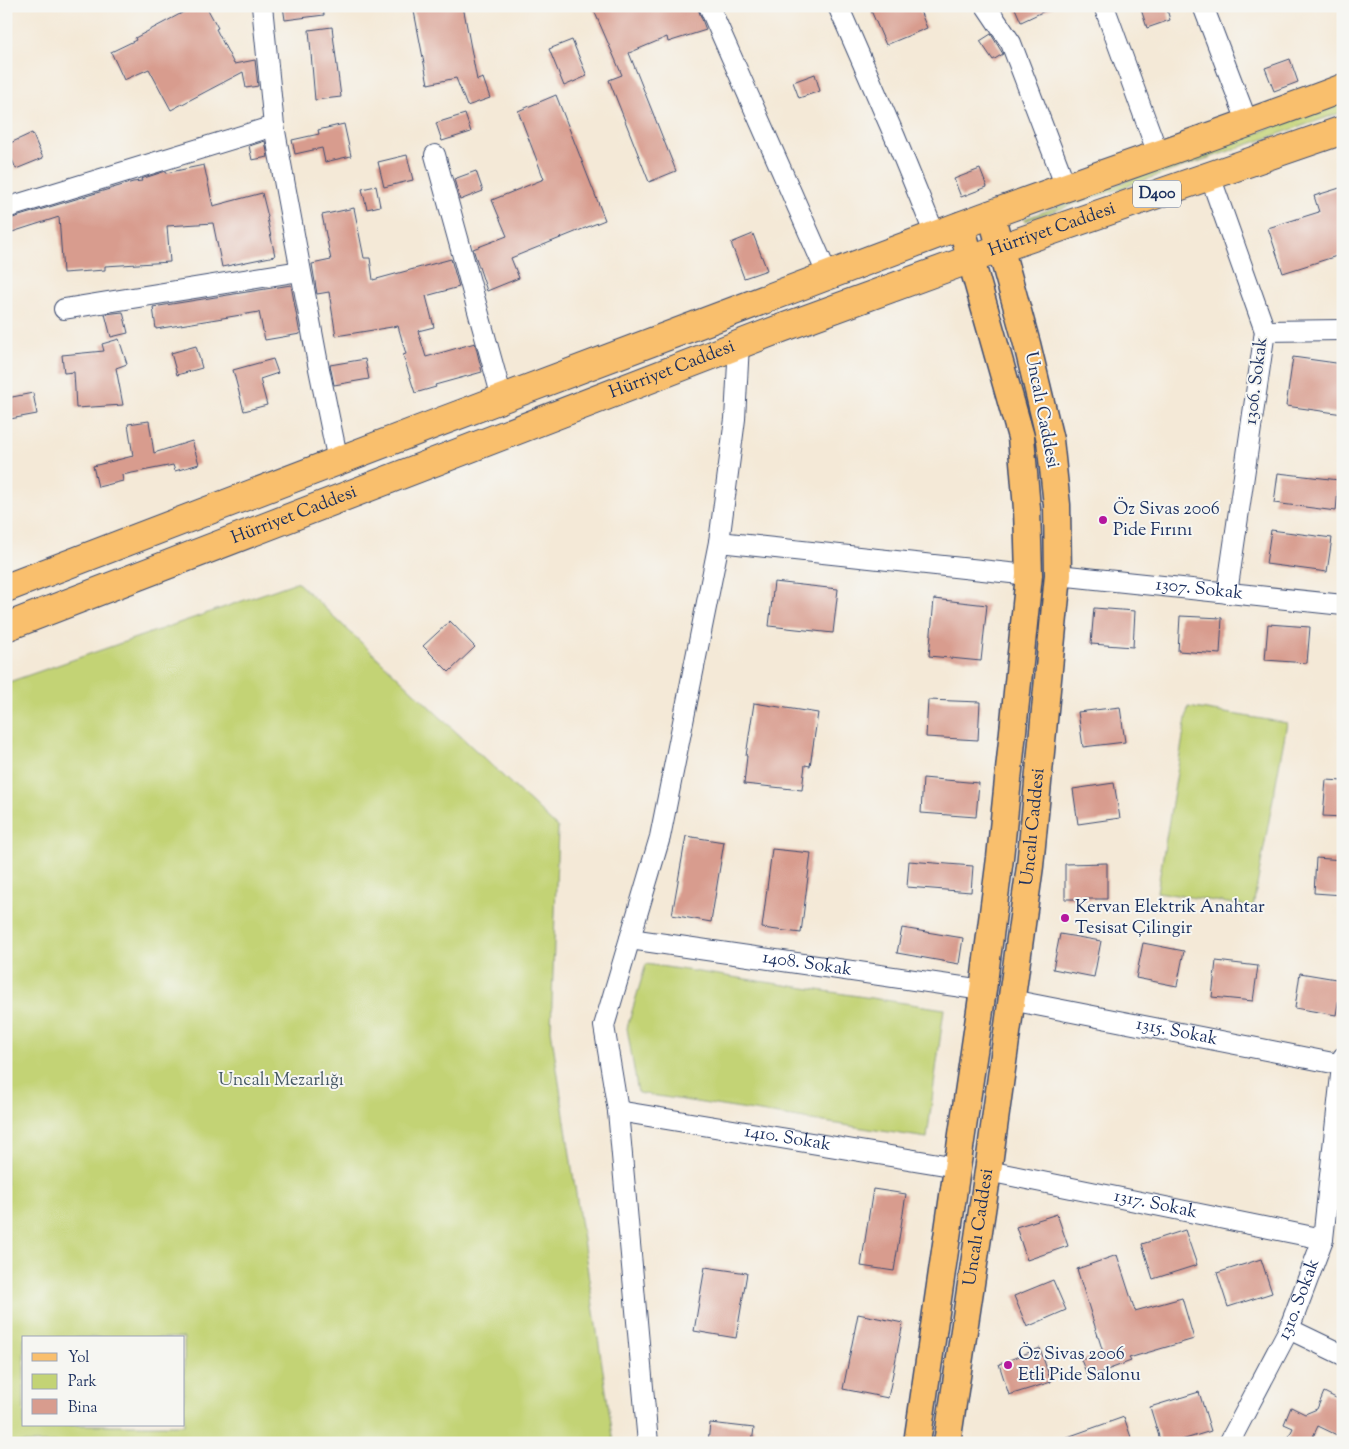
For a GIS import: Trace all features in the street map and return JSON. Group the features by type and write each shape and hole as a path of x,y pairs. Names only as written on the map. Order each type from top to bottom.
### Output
{"highway":[{"name":"Hürriyet Caddesi","path":"6,588 961,225 1158,154 1248,124 1343,88"},
{"name":"Hürriyet Caddesi","path":"6,627 739,344 972,258 1343,130"}],"main road":[{"name":"Uncalı Caddesi","path":"947,1443 988,1171 1030,866 1058,575 1057,505 1050,440 1027,344 991,214"},
{"name":"Uncalı Caddesi","path":"917,1443 983,990 1000,858 1029,575 1027,509 1021,437 972,258 961,225"}],"street":[{"path":"262,6 274,126 300,272 338,461"},
{"path":"709,6 828,276"},
{"path":"838,6 935,235"},
{"path":"986,6 1011,43 1066,187"},
{"path":"1104,6 1158,154"},
{"path":"1203,6 1248,124"},
{"path":"6,208 274,126"},
{"path":"435,154 502,398"},
{"name":"1306. Sokak","path":"1210,176 1265,331 1227,593"},
{"path":"64,309 300,272"},
{"path":"1265,331 1343,330"},
{"path":"648,1443 618,1112 604,1026 660,837 719,542 735,419 739,344"},
{"path":"719,542 1029,575"},
{"name":"1307. Sokak","path":"1058,575 1343,605"},
{"name":"1408. Sokak","path":"630,939 983,990"},
{"name":"1315. Sokak","path":"1011,1000 1342,1062"},
{"name":"1310. Sokak","path":"1230,1443 1289,1329 1323,1239 1342,1062"},
{"name":"1410. Sokak","path":"618,1112 958,1167"},
{"name":"1317. Sokak","path":"988,1171 1323,1239"},
{"path":"1289,1329 1343,1355"}],"green space":[{"path":"1343,101 1343,112 1025,221 1024,219"},
{"name":"Uncalı Mezarlığı","path":"297,582 558,828 551,1030 614,1443 6,1443 6,683"},
{"path":"1188,707 1287,723 1253,907 1157,892"},
{"path":"646,964 944,1009 927,1138 638,1093 627,1028"}],"building":[{"path":"195,6 206,6 234,64 255,60 258,86 246,88 243,72 171,110 149,69 124,80 111,52"},
{"path":"283,6 323,6 324,15 285,20"},
{"path":"413,6 463,6 477,80 483,78 490,98 467,106 456,78 428,84"},
{"path":"592,6 697,6 706,30 668,42 667,37 629,53 676,171 649,182 609,80 622,75"},
{"path":"869,6 918,6 927,28 886,45"},
{"path":"1014,6 1055,6 1021,22"},
{"path":"1140,6 1166,6 1170,20 1147,28"},
{"path":"332,27 341,97 315,100 309,30"},
{"path":"991,34 1003,54 993,60 980,41"},
{"path":"572,40 587,76 564,86 549,49"},
{"path":"1290,59 1298,82 1274,91 1265,68"},
{"path":"815,74 820,91 799,98 793,82"},
{"path":"556,95 605,220 511,258 519,278 487,291 473,249 507,236 492,200 544,179 518,111"},
{"path":"465,114 471,132 442,141 436,123"},
{"path":"344,124 351,156 325,162 322,148 295,154 292,140 319,134 318,130"},
{"path":"32,133 43,158 16,169 6,145"},
{"path":"265,141 268,157 252,160 249,146"},
{"path":"407,155 413,180 384,187 378,162"},
{"path":"204,165 213,206 262,193 275,256 222,267 213,223 167,226 170,262 105,266 105,270 63,273 59,217 6,234 6,220 133,182 142,181 141,179 166,171 166,173"},
{"path":"980,169 987,187 961,197 954,179"},
{"path":"476,171 483,191 460,200 454,179"},
{"path":"376,186 380,206 367,209 362,189"},
{"path":"1343,187 1343,254 1283,273 1268,228 1319,212 1314,196"},
{"path":"354,208 364,258 370,258 373,280 451,259 459,287 426,296 434,327 418,331 426,357 475,343 482,372 435,385 436,387 415,393 403,355 406,354 398,326 336,336 329,292 317,294 312,264 331,260 322,215"},
{"path":"753,234 767,270 744,278 731,243"},
{"path":"291,285 300,334 265,340 259,312 156,329 153,307"},
{"path":"123,312 128,333 111,337 105,314"},
{"path":"119,339 127,364 116,368 123,405 76,408 74,372 64,373 62,355 104,351 102,344"},
{"path":"196,346 202,368 177,375 171,353"},
{"path":"1293,357 1343,364 1343,414 1286,406"},
{"path":"273,359 278,373 260,379 267,405 244,411 233,370"},
{"path":"365,359 369,379 334,385 330,365"},
{"path":"33,393 37,414 10,419 7,398"},
{"path":"149,421 154,453 192,441 199,464 175,471 173,465 122,475 123,481 98,487 93,466 133,456 128,424"},
{"path":"1278,473 1339,480 1336,511 1274,503"},
{"path":"1271,530 1332,538 1327,572 1266,564"},
{"path":"774,582 838,589 833,633 769,626"},
{"path":"934,599 987,605 981,661 929,656"},
{"path":"1094,608 1135,611 1133,647 1091,644"},
{"path":"1180,616 1222,618 1220,654 1178,651"},
{"path":"450,621 475,647 449,672 423,646"},
{"path":"1268,624 1310,627 1307,663 1265,660"},
{"path":"928,700 980,702 978,740 926,737"},
{"path":"754,703 818,713 810,766 805,765 802,790 744,784"},
{"path":"1120,707 1125,742 1083,747 1078,712"},
{"path":"923,778 979,783 976,817 921,813"},
{"path":"1326,780 1343,781 1343,817 1323,816"},
{"path":"1114,783 1120,818 1078,824 1073,789"},
{"path":"686,836 724,842 711,922 672,915"},
{"path":"772,849 811,853 801,933 762,928"},
{"path":"1316,858 1343,860 1343,895 1314,893"},
{"path":"909,861 973,866 971,892 907,887"},
{"path":"1107,863 1107,899 1065,899 1065,864"},
{"path":"902,928 963,938 959,964 897,953"},
{"path":"1060,934 1101,941 1094,977 1053,969"},
{"path":"1143,943 1184,951 1177,986 1136,978"},
{"path":"1216,961 1258,966 1253,1001 1212,997"},
{"path":"1300,973 1342,980 1336,1015 1295,1008"},
{"path":"873,1189 906,1194 894,1271 861,1266"},
{"path":"1057,1214 1068,1246 1027,1260 1016,1227"},
{"path":"1185,1230 1197,1265 1153,1279 1142,1244"},
{"path":"1117,1255 1135,1311 1182,1298 1194,1339 1129,1358 1131,1361 1088,1377 1081,1360 1103,1352 1077,1269"},
{"path":"1261,1259 1272,1293 1228,1307 1217,1273"},
{"path":"705,1267 747,1273 736,1338 694,1331"},
{"path":"1053,1280 1066,1310 1027,1327 1014,1296"},
{"path":"858,1314 903,1323 888,1398 843,1389"},
{"path":"1040,1348 1051,1382 1009,1395 999,1364"},
{"path":"1199,1392 1211,1431 1172,1443 1161,1443 1150,1407"},
{"path":"1324,1392 1342,1401 1337,1412 1343,1414 1343,1428 1339,1436 1318,1426 1310,1443 1286,1443 1293,1428 1284,1424 1291,1407 1305,1414 1317,1409"},
{"path":"1124,1417 1133,1443 1056,1443 1056,1441"},
{"path":"710,1423 754,1428 752,1443 708,1443"}],"place":[{"name":"Öz Sivas 2006 Pide Fırını","path":"1103,520"},
{"name":"Kervan Elektrik Anahtar Tesisat Çilingir","path":"1065,918"},
{"name":"Öz Sivas 2006 Etli Pide Salonu","path":"1008,1365"}]}
